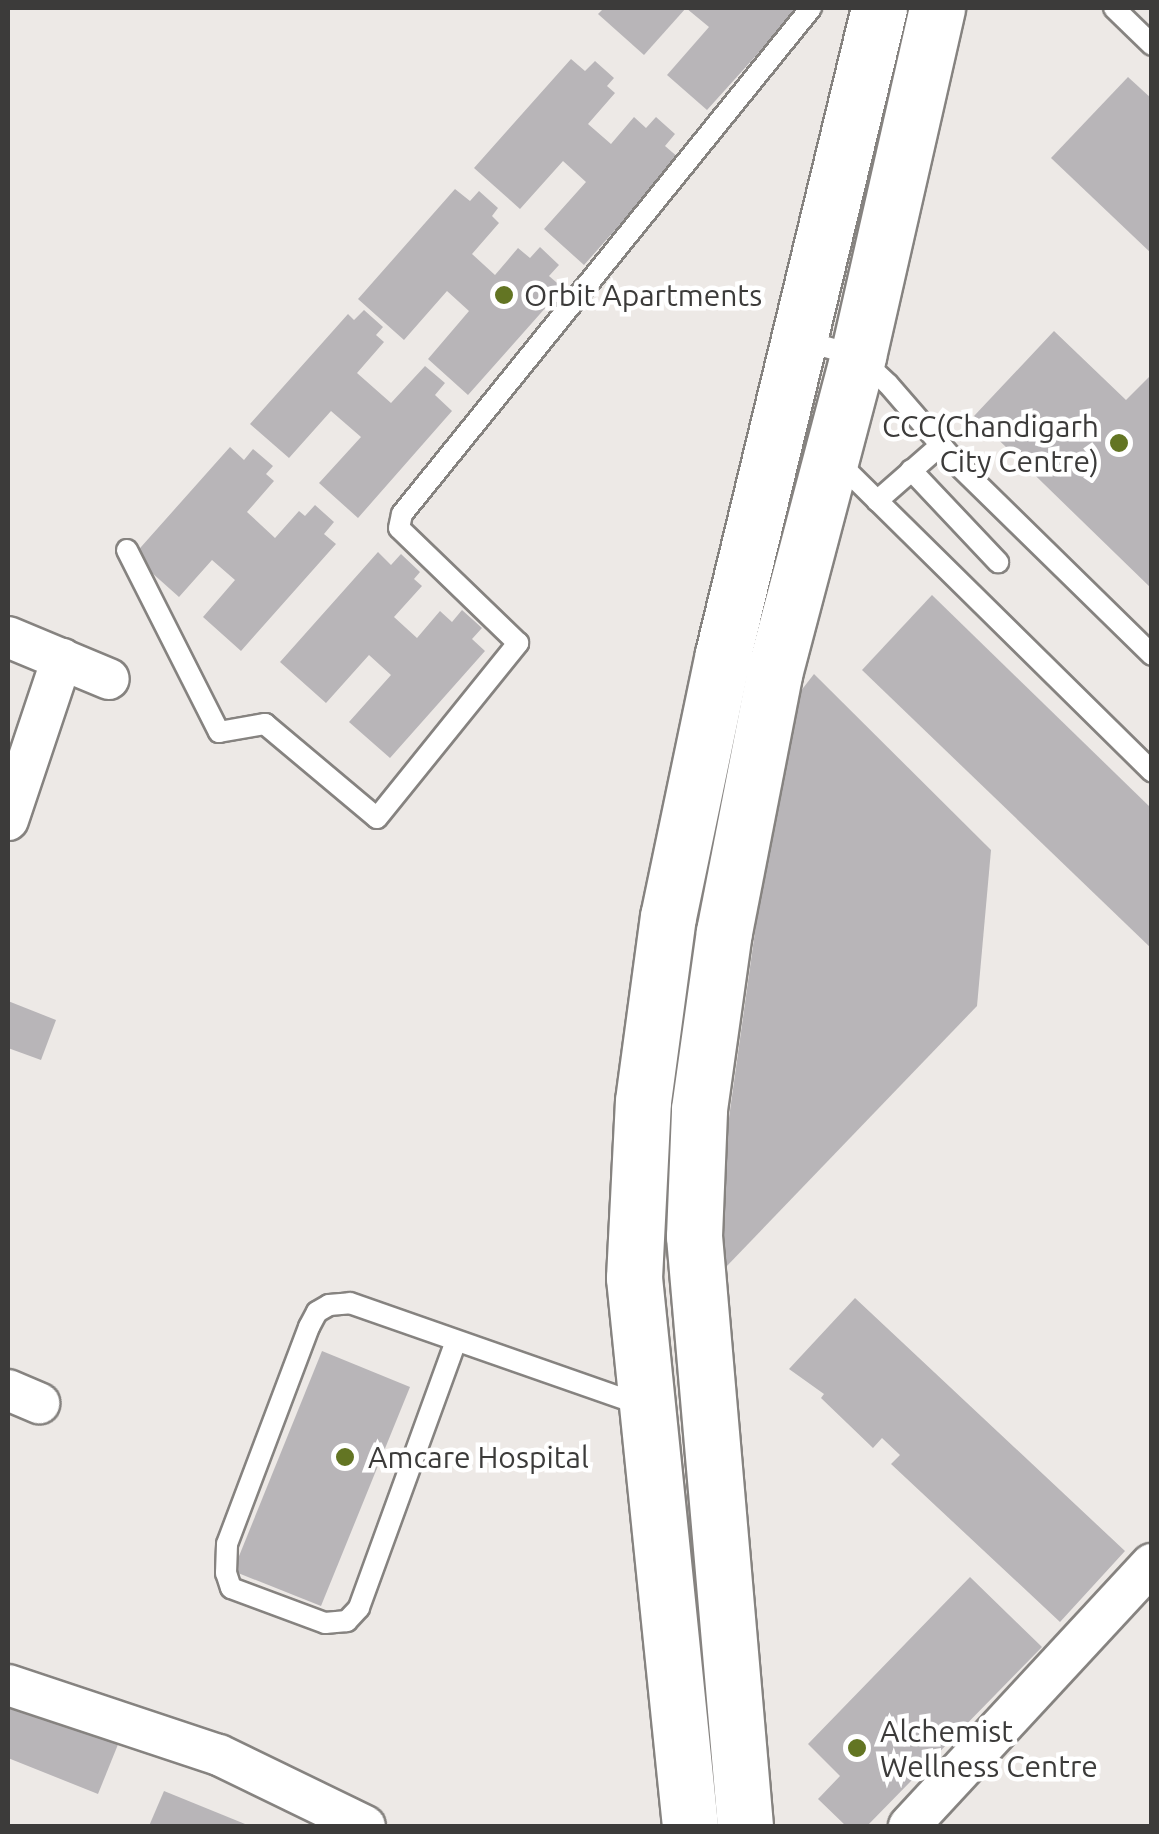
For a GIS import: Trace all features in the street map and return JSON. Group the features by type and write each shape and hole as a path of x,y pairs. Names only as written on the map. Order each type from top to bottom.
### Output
{"main road":[{"path":"745,1826 694,1236 699,1108 724,932 774,674 804,448 801,340 879,8"},
{"path":"690,1826 634,1278 643,1101 668,917 723,654 804,448 858,356 937,8"},
{"path":"645,1415 708,1403"}],"street":[{"path":"8,638 109,680"},
{"path":"8,820 62,659"},
{"path":"909,1826 1152,1564"},
{"path":"8,1685 219,1755 365,1826"}],"lane":[{"path":"127,550 220,732 265,724 376,818 518,643 399,528 402,514 811,8"},
{"path":"1114,8 1152,45"},
{"path":"801,340 858,356 941,445 1152,654"},
{"path":"878,501 941,445"},
{"path":"804,448 878,501 1152,772"},
{"path":"911,470 998,562"},
{"path":"456,1341 359,1608 346,1620 325,1623 231,1588 227,1544 317,1312 339,1302 456,1341 645,1415"}],"building":[{"path":"604,8 686,8 644,55 598,14"},
{"path":"686,8 799,8 707,110 667,75 709,27"},
{"path":"571,59 585,71 595,61 614,78 607,86 615,93 588,124 611,144 634,117 646,128 656,117 675,134 665,146 679,158 584,265 544,229 586,182 563,161 520,209 474,168"},
{"path":"1128,77 1152,99 1152,254 1051,158"},
{"name":"Orbit Apartments","path":"455,189 470,201 479,191 498,208 492,216 499,223 472,254 495,275 518,248 530,258 540,247 559,265 549,276 563,288 468,395 428,359 469,311 447,291 404,340 358,299"},
{"path":"364,310 383,327 376,335 384,342 357,373 391,403 425,366 445,383 435,395 452,411 358,518 319,483 361,437 331,411 289,458 250,424 348,314 354,320"},
{"path":"1054,331 1126,400 1152,374 1152,589 974,416"},
{"path":"230,447 244,460 253,449 273,466 266,474 274,481 247,512 275,538 299,511 305,516 315,505 334,522 324,534 336,544 241,651 203,617 235,580 212,560 179,597 133,556"},
{"path":"378,552 391,565 401,554 420,572 414,579 422,586 394,617 417,638 440,611 452,622 462,610 482,628 472,639 485,651 390,758 349,722 391,675 369,655 326,703 280,662"},
{"path":"932,595 1152,809 1152,949 862,670"},
{"path":"814,674 991,850 977,1006 725,1268 715,1218 786,710"},
{"path":"8,1001 56,1020 41,1060 8,1048"},
{"path":"855,1298 1125,1551 1060,1622 891,1464 900,1455 882,1438 873,1448 821,1398 824,1394 789,1369"},
{"path":"322,1351 410,1387 321,1606 233,1571"},
{"path":"970,1577 1042,1647 867,1826 846,1826 818,1799 840,1776 808,1744"},
{"path":"8,1692 121,1737 98,1794 8,1758"},
{"path":"164,1791 250,1826 149,1826"}],"place":[{"name":"Orbit Apartments","path":"504,295"},
{"name":"CCC(Chandigarh City Centre)","path":"1119,443"},
{"name":"Amcare Hospital","path":"345,1457"},
{"name":"Alchemist Wellness Centre","path":"857,1748"}]}
